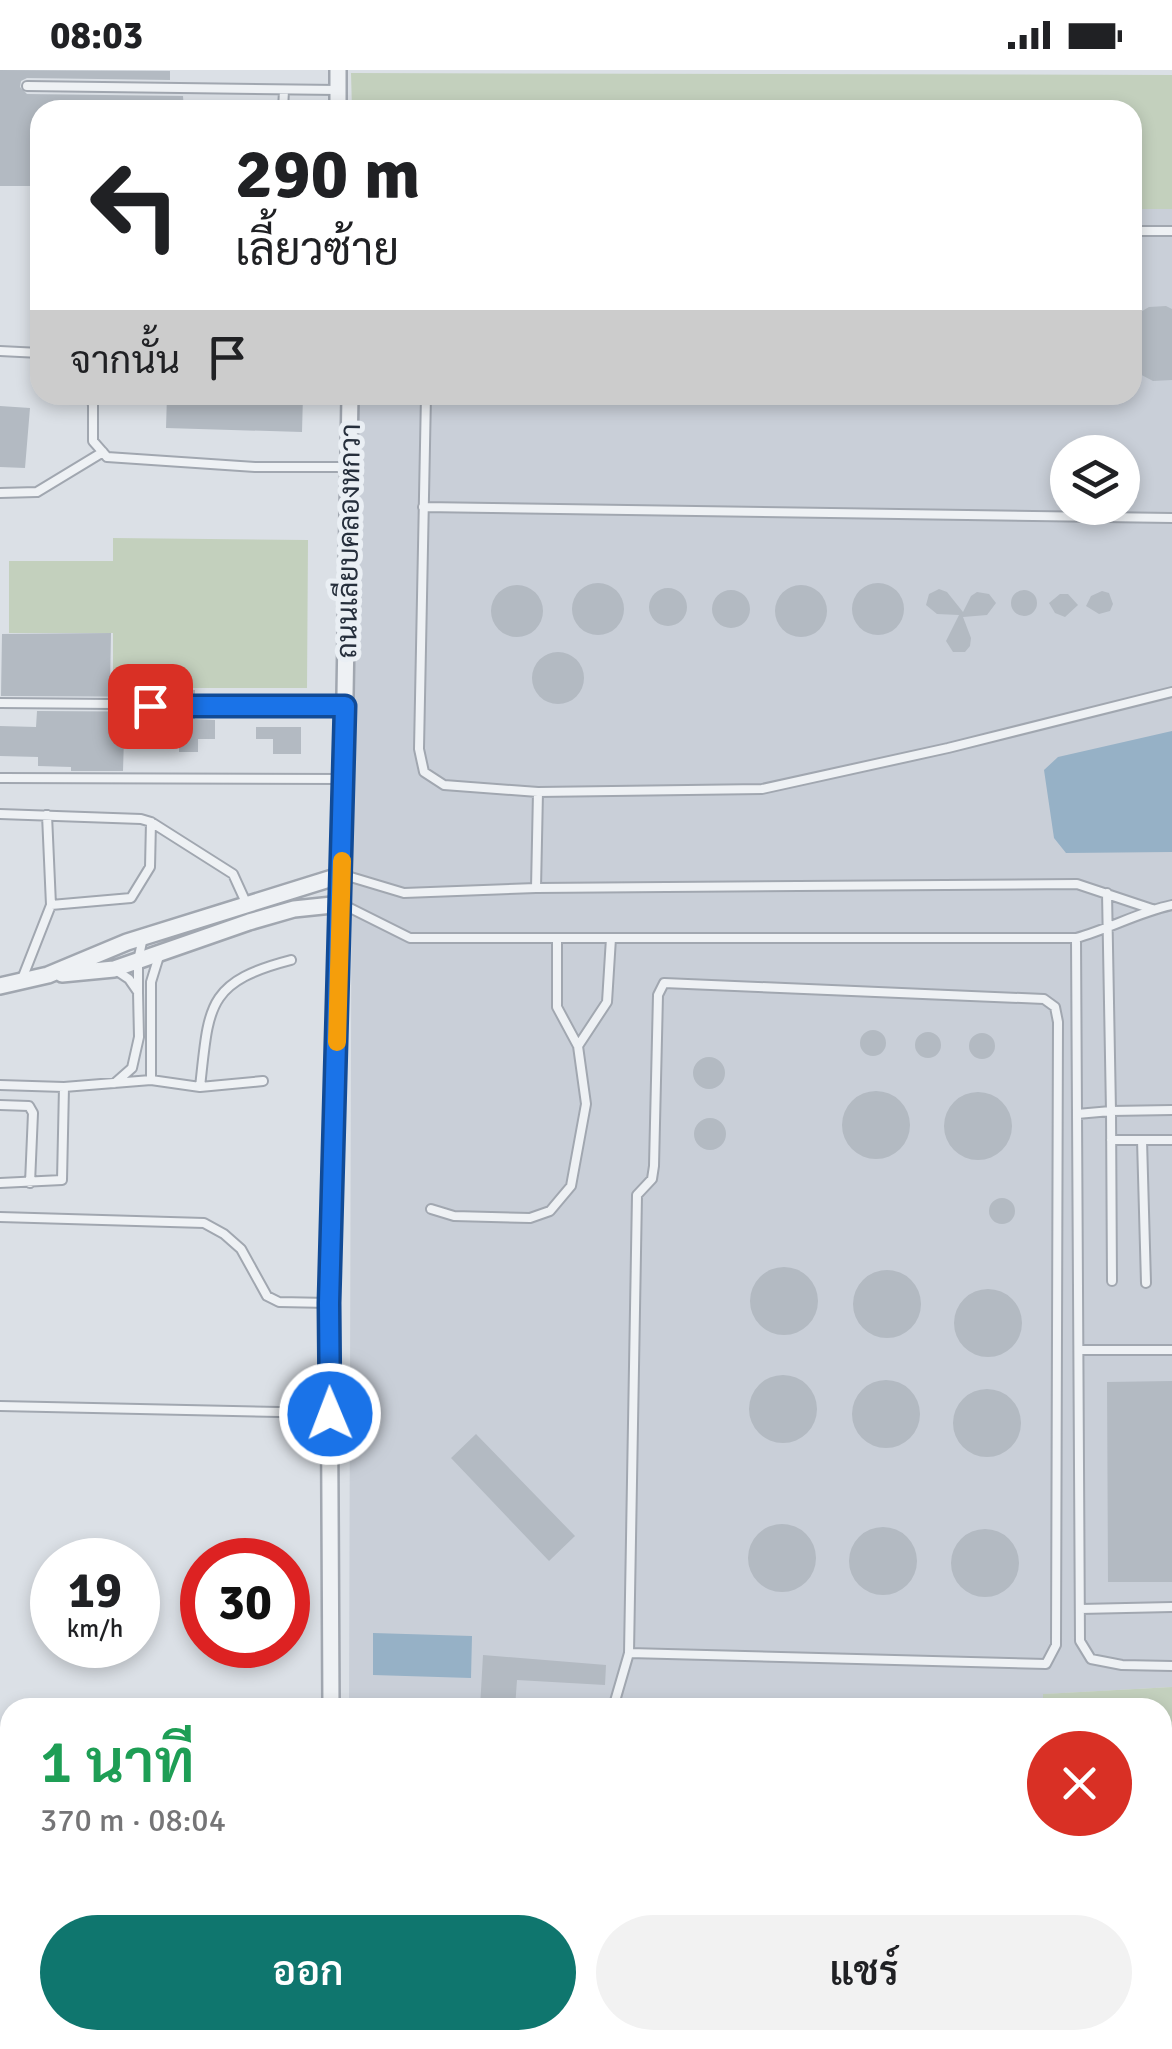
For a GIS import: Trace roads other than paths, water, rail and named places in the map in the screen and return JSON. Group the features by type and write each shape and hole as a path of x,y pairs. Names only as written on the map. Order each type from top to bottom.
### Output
{"street":[{"path":"338,70 338,100"},
{"name":"ถนนเลียบคลองหกวา","path":"332,1698 329,1303 342,904 350,405"},
{"path":"0,986 48,975 143,937 342,875"},
{"path":"48,975 114,970 249,922 294,909 342,904"}],"lane":[{"path":"27,86 338,90"},
{"path":"284,90 284,100"},
{"path":"1142,231 1172,231"},
{"path":"0,352 30,353"},
{"path":"93,405 93,440 107,457 255,467 348,468"},
{"path":"426,405 419,749 424,772 444,785 538,792 762,788 948,748 1172,692"},
{"path":"0,492 37,492 102,452"},
{"path":"424,507 1172,518"},
{"path":"0,704 345,706"},
{"path":"0,778 344,779"},
{"path":"536,888 538,792"},
{"path":"0,814 152,822 232,874 248,903 249,922"},
{"path":"20,982 50,905 46,814"},
{"path":"50,905 131,898 150,867 152,822"},
{"path":"342,875 404,893 536,888 1077,884 1152,910"},
{"path":"1108,892 1112,1281"},
{"path":"342,904 410,938 1076,938 1172,906"},
{"path":"143,937 151,982 151,1080"},
{"path":"431,1209 454,1216 530,1218 550,1211 571,1186 586,1104 578,1046 557,1006 557,938"},
{"path":"578,1046 607,1002 611,938"},
{"path":"1076,938 1080,1641 1091,1659 1122,1666 1172,1666"},
{"path":"148,958 151,982"},
{"path":"114,1083 132,1068 139,1037 138,992 148,958"},
{"path":"200,1087 208,1019 228,984 258,968 291,960"},
{"path":"114,970 129,978 138,992"},
{"path":"615,1698 629,1653 637,1196 652,1179 654,1166 658,995 664,983 1044,1000 1055,1007 1056,1645 1052,1658 1046,1664 629,1653"},
{"path":"0,1085 64,1087 151,1080 200,1087 264,1081"},
{"path":"0,1184 62,1180 64,1087"},
{"path":"0,1105 29,1106 33,1113 30,1183"},
{"path":"1078,1114 1172,1110"},
{"path":"1112,1140 1172,1140"},
{"path":"1142,1140 1146,1283"},
{"path":"0,1217 204,1224 240,1248 267,1296 279,1302 329,1303"},
{"path":"1078,1350 1172,1350"},
{"path":"0,1406 330,1414"},
{"path":"1080,1609 1172,1607"}],"water":[{"path":"1172,731 1172,852 1066,853 1054,838 1044,770 1058,757"},
{"path":"373,1633 472,1636 471,1678 373,1675"}]}
